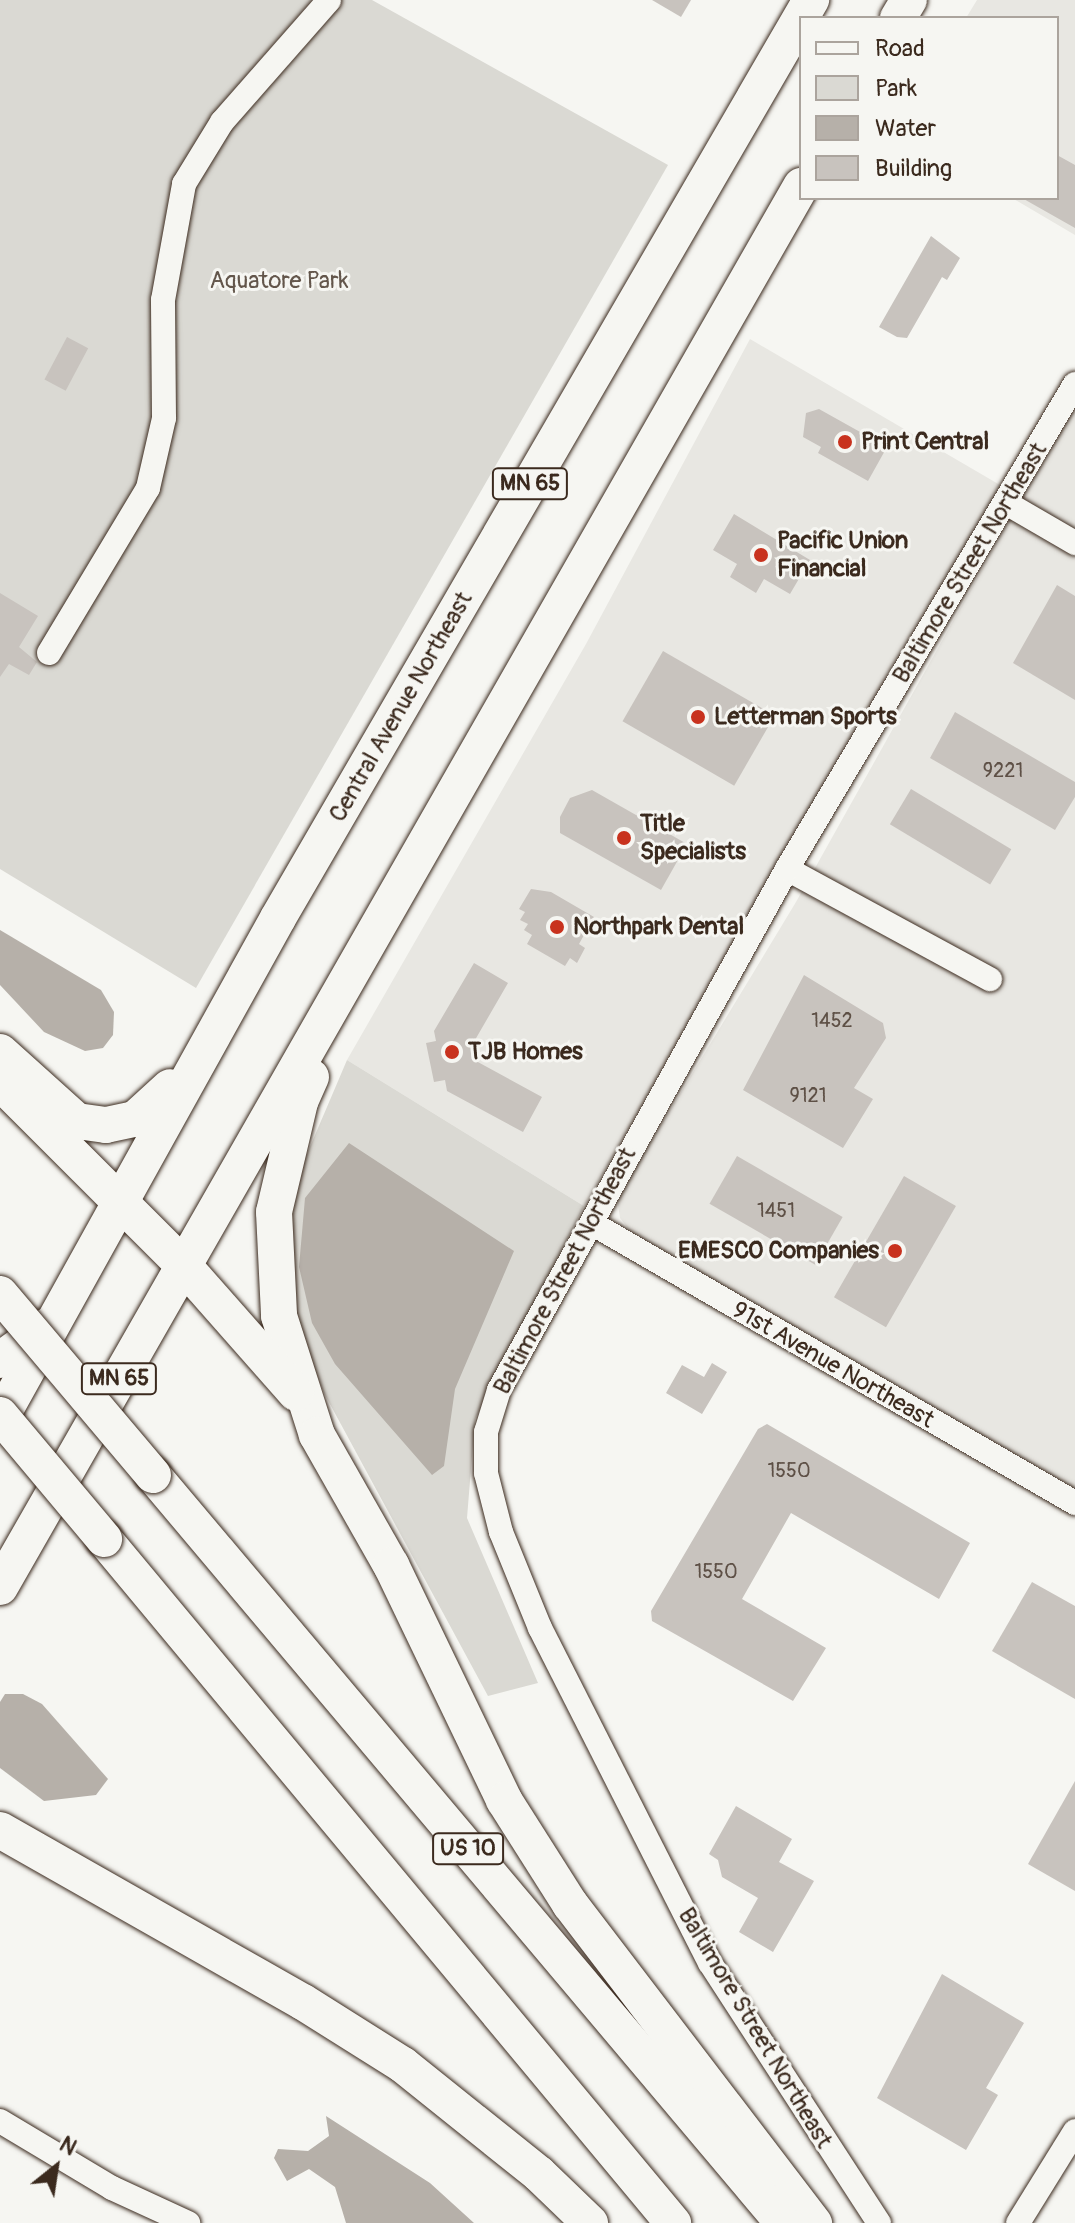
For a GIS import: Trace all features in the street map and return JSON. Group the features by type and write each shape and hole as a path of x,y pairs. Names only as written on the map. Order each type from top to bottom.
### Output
{"highway":[{"name":"Central Avenue Northeast","path":"0,1417 223,1015 799,21"},
{"name":"MN 65","path":"0,1587 799,189"},
{"path":"302,1400 279,1316 274,1212 300,1102 419,852"},
{"path":"0,1052 77,1121 106,1125 135,1119 162,1098 223,1015"},
{"path":"0,1082 184,1266 302,1400 391,1565 512,1812 570,1904 814,2223"},
{"name":"US 10","path":"0,1294 783,2223"},
{"path":"0,1360 52,1323"},
{"path":"0,1417 98,1544 673,2223"},
{"path":"0,1449 98,1544"},
{"path":"0,1830 403,2065 539,2174 590,2223"},
{"path":"56,1861 92,1904 130,1931 322,2040 580,2223"}],"street":[{"path":"49,653 148,488 164,418 163,300 184,184 222,122 329,0"},
{"name":"Baltimore Street Northeast","path":"879,2223 710,1963 540,1628 501,1532 486,1473 486,1432 499,1390 787,869 1075,384"},
{"path":"1006,503 1075,543"},
{"path":"787,869 990,979"},
{"name":"91st Avenue Northeast","path":"593,1224 1075,1503"},
{"path":"0,2121 156,2217 188,2223"},
{"path":"1018,2223 1075,2131"}],"shaded area":[{"path":"977,0 1075,0 1075,235 1015,200 1059,200 1059,16 967,16"},
{"path":"750,339 1012,492 743,928 584,1206 347,1060 586,644"},
{"path":"1075,403 1075,1503 634,1236 620,1218 617,1198 796,902"}],"green space":[{"name":"Aquatore Park","path":"0,0 372,0 668,165 196,988 0,869"},
{"path":"347,1060 584,1206 475,1419 467,1518 538,1683 488,1696 324,1393 294,1320 288,1244 295,1182"}],"water":[{"path":"0,930 101,990 114,1012 113,1035 103,1048 85,1051 44,1032 0,985"},
{"path":"349,1143 514,1251 455,1389 444,1466 432,1475 335,1364 312,1323 299,1267 305,1198"},
{"path":"5,1694 23,1694 42,1704 108,1779 96,1795 44,1801 0,1768 0,1702"},
{"path":"326,2116 430,2183 474,2223 346,2223 335,2187 309,2169 287,2181 274,2158 278,2149 308,2151 329,2136"}],"building":[{"path":"652,0 691,0 681,17"},
{"path":"1059,156 1075,165 1075,228 1026,200 1059,200"},
{"path":"931,236 960,258 947,280 942,277 907,338 897,337 879,327"},
{"path":"67,337 88,348 66,391 44,379"},
{"name":"Print Central","path":"819,409 887,447 868,481 818,453 821,447 803,437 806,413"},
{"name":"Pacific Union Financial","path":"734,514 810,560 790,594 764,579 756,593 730,577 737,564 713,550"},
{"path":"1057,585 1075,596 1075,700 1013,663"},
{"path":"0,593 38,616 19,647 37,662 29,675 9,664 0,677"},
{"name":"Letterman Sports","path":"663,651 775,716 734,786 622,721"},
{"path":"955,712 1075,782 1075,797 1055,830 930,758"},
{"path":"911,789 1011,849 990,884 890,824"},
{"name":"Title Specialists","path":"592,790 687,844 661,890 560,833 560,817 570,798"},
{"name":"Northpark Dental","path":"531,889 551,892 594,917 579,944 585,948 577,963 570,958 565,966 527,944 532,935 524,930 528,924 520,920 525,912 519,909"},
{"name":"TJB Homes","path":"474,963 508,983 475,1040 476,1061 542,1097 523,1132 447,1091 445,1080 434,1082 426,1043 436,1041 434,1031"},
{"path":"804,975 883,1023 886,1038 854,1088 873,1099 843,1148 743,1090"},
{"path":"737,1156 843,1217 815,1265 710,1204"},
{"name":"EMESCO Companies","path":"904,1176 956,1206 886,1327 834,1297"},
{"path":"712,1363 727,1372 702,1414 666,1393 682,1365 704,1377"},
{"path":"767,1424 970,1543 939,1599 791,1513 742,1599 826,1648 793,1701 652,1621 651,1611 758,1429"},
{"path":"1032,1582 1075,1606 1075,1699 992,1651"},
{"path":"1075,1781 1075,1891 1028,1864"},
{"path":"736,1806 792,1839 779,1862 814,1881 773,1952 739,1932 758,1898 722,1877 718,1860 709,1854"},
{"path":"942,1974 1024,2023 986,2088 998,2095 966,2150 877,2098"}],"place":[{"name":"Print Central","path":"845,442"},
{"name":"Pacific Union Financial","path":"761,555"},
{"name":"Letterman Sports","path":"698,717"},
{"name":"Title Specialists","path":"624,838"},
{"name":"Northpark Dental","path":"557,927"},
{"name":"TJB Homes","path":"452,1052"},
{"name":"EMESCO Companies","path":"895,1251"}]}
